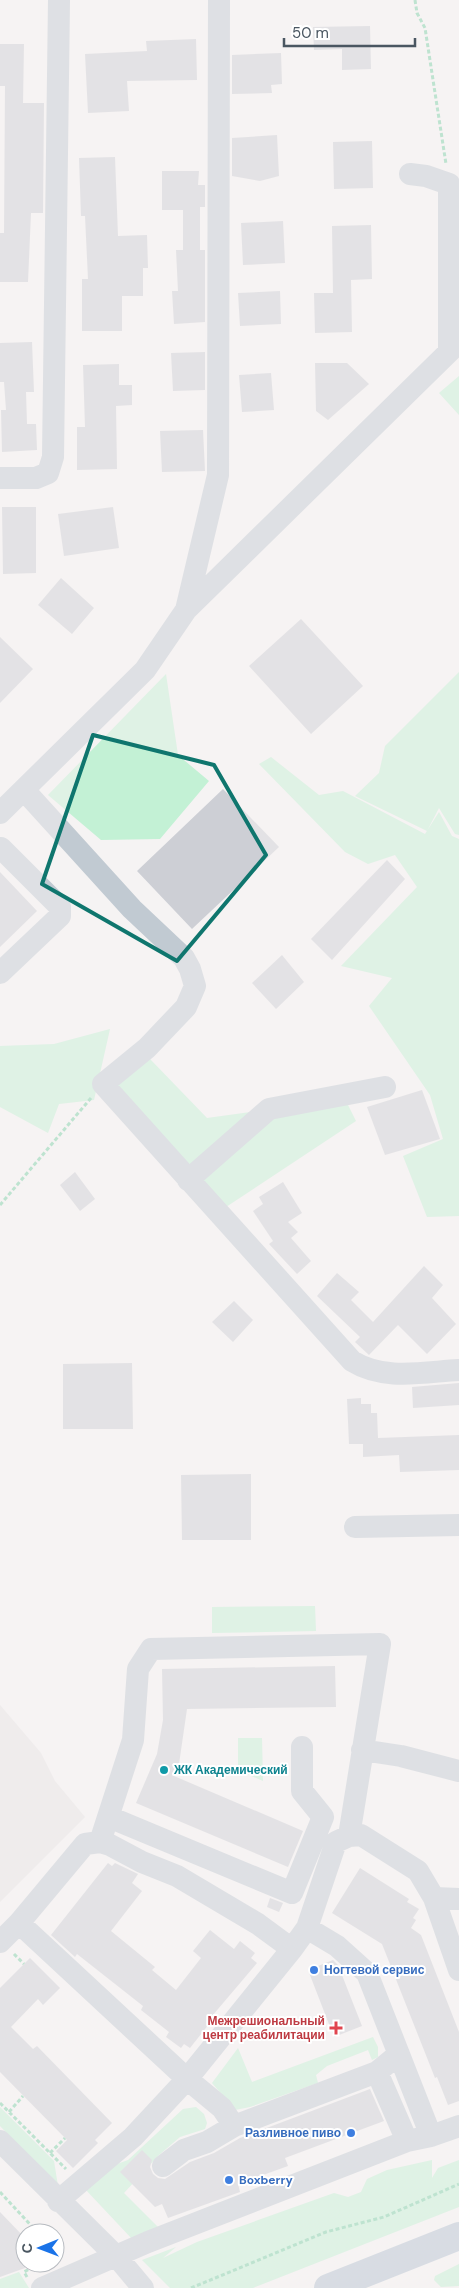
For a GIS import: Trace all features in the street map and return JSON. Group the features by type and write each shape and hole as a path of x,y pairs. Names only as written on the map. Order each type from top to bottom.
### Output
{"main road":[{"path":"328,2288 459,2236"}],"street":[{"path":"0,478 36,478 48,473 53,457 59,0"},
{"path":"186,610 218,475 219,0"},
{"path":"0,813 145,670 186,610 454,346 449,184 426,176 410,174"},
{"path":"24,790 132,910 184,958 193,978 195,986 186,1007 146,1048 103,1084 352,1361 366,1370 388,1374 459,1370"},
{"path":"0,850 1,848 60,907 61,911 60,916 0,973"},
{"path":"188,1180 269,1109 385,1087"},
{"path":"354,1527 459,1525"},
{"path":"100,1842 133,1740 138,1669 151,1649 380,1644 349,1836"},
{"path":"109,1817 292,1893 323,1817 302,1791 302,1746"},
{"path":"362,1750 401,1756 459,1771"},
{"path":"58,2201 133,2137 187,2079 292,1948 306,1928 336,1842 349,1836 361,1835 418,1871 434,1898 459,1970"},
{"path":"5,1946 19,1923 85,1844 100,1842 177,1876 258,1924 292,1948"},
{"path":"434,1898 459,1899"},
{"path":"19,1923 187,2079 222,2108 234,2126"},
{"path":"306,1928 337,1946 367,1973 431,2136"},
{"path":"163,2166 184,2150 207,2142 234,2126 377,2072 400,2054"},
{"path":"377,2072 406,2141"},
{"path":"42,2288 148,2242 406,2141 431,2136 459,2126"},
{"path":"0,2141 58,2201 117,2257 143,2288"}],"path":[{"path":"415,0 416,13 425,28 449,184"},
{"path":"0,1205 103,1084"},
{"path":"5,1946 24,1964"},
{"path":"9,2112 23,2096"},
{"path":"0,2103 78,2182"},
{"path":"50,2153 66,2138"},
{"path":"191,2288 326,2232 384,2216 459,2184"},
{"path":"0,2192 29,2223"}],"highlighted area":[{"path":"93,735 214,765 266,855 177,961 42,884"}],"shaded area":[{"path":"0,1705 41,1753 55,1781 85,1817 0,1902"}],"green space":[{"path":"459,376 459,415 439,393"},
{"path":"459,672 459,835 455,834 439,808 427,831 355,796 379,773 385,746"},
{"path":"166,674 178,755 209,781 160,839 101,840 48,795"},
{"path":"271,757 319,795 343,791 425,834 439,812 452,836 459,839 459,1216 427,1217 403,1156 443,1139 430,1095 369,1006 392,978 341,966 417,887 395,855 368,864 345,852 259,764"},
{"path":"110,1029 94,1100 59,1104 48,1133 0,1107 0,1046 54,1044"},
{"path":"150,1059 207,1118 345,1099 356,1121 226,1207 114,1087"},
{"path":"315,1606 316,1631 212,1633 212,1607"},
{"path":"238,1738 262,1738 263,1781 238,1770"},
{"path":"373,2037 378,2047 378,2057 372,2060 368,2050 327,2066 316,2075 318,2083 250,2107 235,2110 212,2083 238,2048 252,2082"},
{"path":"0,2107 54,2161 58,2186 0,2126"},
{"path":"196,2107 204,2114 207,2123 205,2129 180,2137 159,2155 124,2193 161,2230 133,2240 85,2189 106,2168 128,2160 183,2109"},
{"path":"432,2160 432,2178 438,2168 459,2160 459,2207 253,2288 170,2288 142,2260 176,2247 163,2258 197,2242 334,2193 348,2197 361,2192 367,2179 387,2170"},
{"path":"459,2264 459,2286 441,2287 434,2280 435,2276"},
{"path":"20,2273 29,2288 0,2288 0,2279"}],"building":[{"path":"370,26 371,69 342,70 342,49 314,50 313,27"},
{"path":"196,39 197,80 127,81 129,111 88,113 85,54 147,51 146,41"},
{"path":"0,44 24,44 23,103 44,103 43,213 31,213 28,282 0,282 0,233 4,233 5,86 0,86"},
{"path":"281,53 282,84 271,85 272,93 232,94 232,55"},
{"path":"277,135 279,176 260,181 232,176 232,138"},
{"path":"372,141 373,188 334,189 333,142"},
{"path":"115,157 118,236 147,235 148,268 143,268 143,296 122,296 122,331 82,331 82,279 88,279 85,216 81,216 79,158"},
{"path":"162,171 199,171 198,185 205,185 205,207 200,207 200,250 205,250 205,322 174,324 172,291 178,291 176,250 183,250 183,210 162,210"},
{"path":"283,221 285,263 243,265 241,223"},
{"path":"371,225 372,279 351,280 352,332 315,333 314,293 333,293 332,226"},
{"path":"280,291 281,324 240,326 238,293"},
{"path":"32,342 34,392 26,392 27,424 36,424 37,450 2,452 1,410 6,410 4,382 0,382 0,343"},
{"path":"205,352 205,390 173,391 171,353"},
{"path":"315,363 347,363 369,384 328,420 316,411"},
{"path":"119,364 119,385 132,385 132,405 116,406 117,469 77,470 77,427 85,427 83,365"},
{"path":"271,373 274,410 242,412 239,375"},
{"path":"203,430 205,471 162,472 160,431"},
{"path":"2,507 36,507 36,573 3,574"},
{"path":"113,507 119,548 64,556 58,514"},
{"path":"61,578 94,608 72,634 38,605"},
{"path":"301,619 363,686 311,734 249,666"},
{"path":"0,637 33,669 0,703"},
{"path":"223,789 279,847 192,929 137,871"},
{"path":"387,860 405,879 332,960 311,939"},
{"path":"0,872 37,911 0,947"},
{"path":"282,955 304,982 276,1009 252,983"},
{"path":"422,1090 440,1139 385,1155 367,1107"},
{"path":"75,1172 95,1199 80,1211 60,1185"},
{"path":"283,1182 302,1213 288,1222 298,1232 291,1238 311,1261 297,1274 269,1244 273,1241 253,1211 263,1204 259,1197"},
{"path":"424,1266 443,1285 432,1298 456,1324 427,1354 398,1325 369,1355 355,1342 360,1337 317,1296 337,1273 359,1292 351,1300 373,1322"},
{"path":"234,1301 253,1320 233,1342 212,1322"},
{"path":"132,1363 133,1429 63,1429 63,1364"},
{"path":"459,1383 459,1405 413,1408 412,1387"},
{"path":"361,1398 361,1404 371,1404 371,1413 377,1413 378,1438 459,1435 459,1470 400,1472 399,1455 363,1457 363,1444 349,1444 347,1399"},
{"path":"251,1474 251,1540 182,1540 181,1475"},
{"name":"ЖК Академический","path":"335,1666 336,1707 187,1709 179,1764 174,1776 303,1831 288,1867 136,1803 157,1754 163,1720 162,1669"},
{"path":"108,1863 112,1866 115,1863 138,1874 132,1883 142,1891 111,1931 155,1967 152,1970 176,1990 201,1958 193,1951 210,1930 234,1949 240,1941 255,1953 251,1958 257,1963 207,2022 209,2024 190,2048 184,2044 181,2048 166,2037 169,2032 141,2010 143,2006 77,1954 75,1957 51,1935"},
{"path":"360,1868 409,1899 407,1902 419,1909 413,1918 416,1920 411,1928 421,1935 459,2032 459,2101 448,2105 437,2077 435,2078 382,1944 332,1913"},
{"path":"270,1898 283,1903 279,1912 267,1907"},
{"path":"30,1958 60,1988 43,2005 38,1999 11,2027 33,2049 37,2046 112,2123 95,2140 98,2143 73,2168 56,2151 67,2140 0,2072 0,1988"},
{"path":"333,1960 338,1965 362,2026 334,2037 308,1970"},
{"path":"370,2089 384,2121 285,2158 288,2166 238,2184 240,2192 168,2218 162,2204 155,2207 120,2172 142,2150 152,2160 150,2167 153,2174 158,2178 165,2179 190,2162 214,2153 240,2138"},
{"path":"0,2212 15,2228 15,2272 0,2277"}],"place":[{"name":"ЖК Академический","path":"164,1770"},
{"name":"Ногтевой сервис","path":"314,1970"},
{"name":"Межрешиональный центр реабилитации","path":"336,2028"},
{"name":"Разливное пиво","path":"351,2133"},
{"name":"Boxberry","path":"229,2180"}]}
